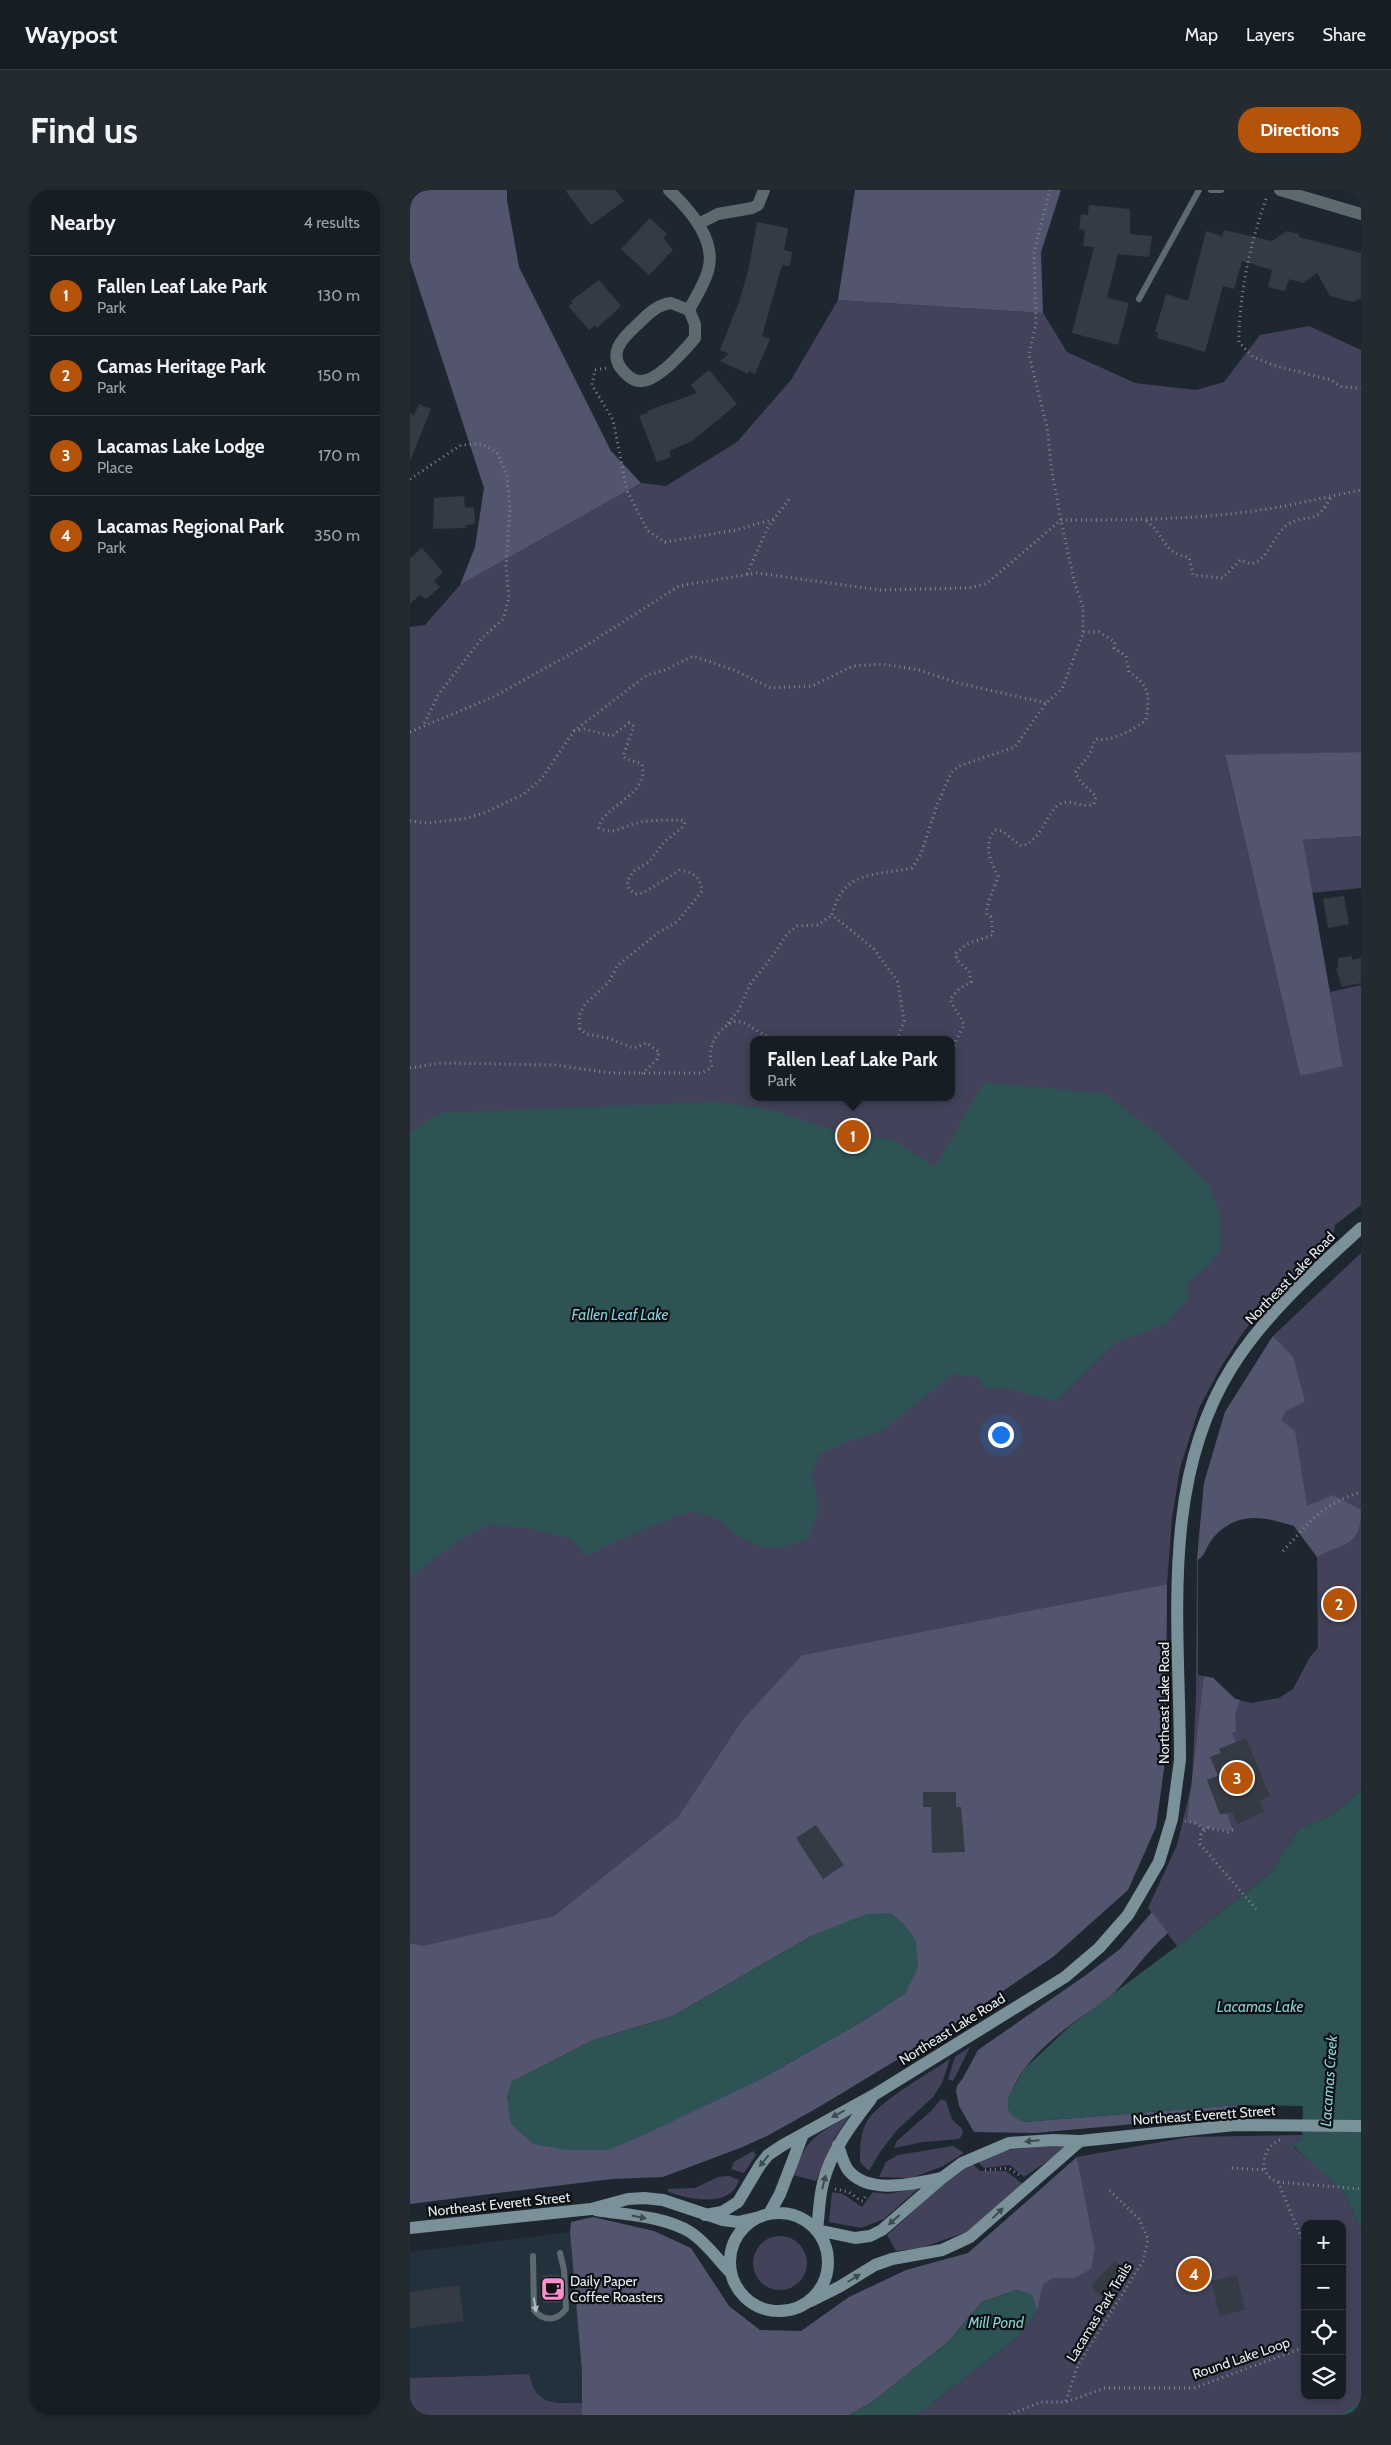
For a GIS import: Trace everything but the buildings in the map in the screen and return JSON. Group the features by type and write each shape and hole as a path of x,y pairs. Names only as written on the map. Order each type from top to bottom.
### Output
{"main road":[{"name":"Northeast Lake Road","path":"705,2215 722,2212 734,2205 768,2155 874,2095 1065,1977 1099,1948 1128,1915 1159,1862 1172,1819 1180,1760 1180,1540 1185,1488 1196,1445 1211,1407 1232,1367 1260,1328 1318,1267 1361,1228"},
{"name":"Northeast Lake Road","path":"817,2230 822,2185 838,2145 874,2095"},
{"name":"Northeast Everett Street","path":"817,2230 855,2238 870,2236 882,2230 942,2178 973,2157 1009,2144 1053,2140 1080,2141 1235,2125 1361,2126"},
{"path":"765,2215 780,2194 803,2134"},
{"path":"811,2301 820,2291 826,2279 829,2266 824,2241 817,2230 800,2217 790,2214 765,2215 750,2222 735,2240 731,2250 731,2273 741,2293 758,2307 780,2312 801,2307 840,2287 875,2265 892,2259 942,2250 970,2237 1080,2141"},
{"path":"838,2145 844,2164 850,2172 869,2183 897,2185 942,2178"},
{"name":"Northeast Everett Street","path":"410,2228 591,2209 628,2199 644,2198 663,2200 705,2215 738,2222 765,2215"},
{"name":"Northeast Everett Street","path":"591,2209 664,2222 689,2231 700,2239 731,2273"}],"street":[{"path":"670,190 686,206 698,224 707,245 710,263 705,280 689,310"},
{"path":"698,224 718,214 752,208 758,205 764,190"},
{"path":"1280,190 1361,214"},
{"path":"671,303 689,310 695,324 694,338 656,377 641,382 632,380 620,367 616,357 616,349 622,339 654,309 671,303"}],"lane":[{"path":"1139,299 1200,190"},
{"path":"1211,190 1221,190"},
{"path":"532,2256 534,2310 542,2317 552,2319 558,2318 566,2309 564,2270 560,2253"}],"path":[{"path":"410,1068 441,1063 545,1064 612,1073 702,1073 712,1066 709,1055 713,1040 738,1010 751,983 772,958 787,934 797,926 818,925 832,915 836,899 841,892 860,876 912,868 921,854 937,805 951,773 959,766 1015,747 1046,704 1062,689 1083,632 1084,608 1074,582 1052,473 1048,427 1029,355 1036,324 1034,252 1050,190"},
{"path":"1266,199 1257,224 1244,283 1239,322 1240,342 1254,357 1269,363 1331,380 1342,387 1361,388"},
{"path":"620,367 595,370 592,385 613,420 627,490 648,531 665,542 736,530 774,518"},
{"path":"410,479 461,445 482,444 497,452 507,476 510,509 506,565 509,598 503,619 482,638 438,695 423,726"},
{"path":"410,732 501,692 587,645 679,586 757,574 880,590 969,588 986,584 1061,520 1145,520 1267,509 1361,490"},
{"path":"1145,520 1157,530 1172,552 1178,556 1189,557 1193,575 1223,578 1240,560 1250,564 1262,558 1272,540 1287,525 1319,515 1331,496"},
{"path":"747,575 768,527 790,498"},
{"path":"955,1046 964,1025 960,1013 953,1007 950,999 959,988 971,982 969,971 958,961 955,954 968,944 993,935 991,917 986,914 985,907 994,893 998,876 991,865 988,842 990,836 995,830 1002,832 1021,846 1027,845 1047,823 1058,805 1066,802 1088,806 1094,804 1096,796 1080,781 1075,773 1081,763 1090,755 1092,745 1096,739 1104,741 1112,738 1137,727 1146,720 1148,690 1140,679 1128,672 1126,656 1114,648 1115,642 1099,632 1083,632"},
{"path":"410,820 427,823 463,820 484,813 524,794 542,778 574,731 647,675 665,670 693,656 734,670 771,688 812,686 853,666 883,664 919,670 958,684 1046,704"},
{"path":"574,731 584,729 612,736 629,723 634,726 624,756 626,759 642,764 644,772 641,783 605,816 599,828 606,832 613,832 638,822 681,820 684,822 683,827 664,842 649,862 634,871 627,881 629,889 635,894 643,893 680,870 693,872 701,881 702,891 677,922 659,932 616,966 609,982 585,1004 579,1016 580,1029 586,1034 608,1038 633,1048 647,1043 659,1052 657,1059 642,1074"},
{"path":"832,915 873,948 898,982 904,1021 898,1036"},
{"path":"726,1024 733,1021 744,1022 768,1036"},
{"path":"1283,1551 1320,1511 1339,1498 1361,1492"},
{"path":"1172,1819 1198,1824 1204,1830"},
{"path":"1234,1830 1228,1832 1213,1827 1204,1830 1199,1839 1200,1844 1256,1909"},
{"path":"1288,2137 1276,2141 1268,2148 1264,2164 1268,2177 1278,2182 1361,2189"},
{"path":"980,2169 1008,2168 1022,2177"},
{"path":"1232,2168 1265,2170"},
{"path":"1278,2182 1301,2237"},
{"path":"832,2188 849,2192 861,2202 866,2194"},
{"name":"Lacamas Park Trails","path":"1066,2402 1078,2365 1143,2261 1148,2239 1139,2219 1107,2188"},
{"name":"Round Lake Loop","path":"1009,2415 1041,2402 1066,2402 1105,2388 1194,2388 1301,2348"}],"shaded area":[{"path":"410,190 507,190 507,200 519,267 611,451 641,483 460,585 475,547 484,488 410,261"},
{"path":"855,190 1061,190 1041,252 1043,313 838,300"},
{"path":"838,300 1043,313 1067,352 1135,383 1196,390 1224,382 1260,335 1309,326 1361,350 1361,752 1225,756 1300,1076 1343,1065 1330,992 1361,985 1361,1205 1335,1225 1333,1238 1316,1252 1262,1308 1240,1337 1221,1367 1199,1408 1180,1468 1172,1518 1167,1584 802,1655 742,1720 678,1817 554,1916 423,1947 410,1943 410,627 425,625 460,585 641,483 666,486 737,442 791,380"},
{"path":"1361,752 1361,836 1303,840 1343,1066 1300,1076 1225,755"},
{"path":"1361,836 1361,888 1312,893 1302,840"},
{"path":"1361,1253 1361,1790 1332,1815 1298,1829 1271,1873 1177,1946 1148,1908 1177,1845 1192,1783 1196,1696 1197,1560 1204,1483 1225,1412 1273,1336","holes":["1257,1516 1294,1526 1317,1557 1318,1648 1310,1657 1293,1689 1279,1698 1251,1703 1236,1699 1213,1678 1198,1675 1198,1560 1203,1556 1215,1534 1237,1521"]},
{"path":"1273,1336 1293,1357 1305,1401 1286,1411 1281,1420 1295,1431 1307,1506 1333,1495 1361,1510 1358,1531 1350,1542 1317,1557 1294,1526 1272,1520 1251,1518 1231,1523 1222,1529 1197,1560 1204,1483 1225,1412"},
{"path":"1167,1584 1166,1755 1156,1827 1128,1890 1053,1957 938,2035 819,2107 767,2136 740,2148 663,2177 612,2179 410,2204 410,1943 423,1946 554,1916 678,1817 742,1720 802,1655","holes":["813,1935 918,1966 905,1993 863,2021 757,2081 712,2100 507,2098 512,2082 591,2041 673,2016"]},
{"path":"1204,1676 1213,1678 1235,1699 1240,1700 1235,1714 1236,1731 1232,1733 1236,1742 1219,1749 1221,1753 1211,1757 1218,1776 1207,1780 1220,1814 1227,1814 1233,1830 1229,1831 1211,1828 1204,1830 1198,1824 1187,1822"},
{"path":"1152,1912 1168,1933 1153,1947 1110,1997 1057,2036 1034,2058 1016,2082 1010,2096 1008,2109 1023,2122 1237,2105 1235,2115 1035,2133 974,2132 959,2106 956,2091 978,2050 1120,1949"},
{"path":"970,2047 953,2081 948,2079 955,2057"},
{"path":"950,2059 942,2083 933,2097 897,2130 880,2152 869,2171 860,2162 860,2156 862,2133 870,2117 896,2094"},
{"path":"941,2099 946,2101 952,2119 963,2130 959,2139 923,2142 894,2148 897,2141 932,2110"},
{"path":"851,2114 834,2139 816,2181 793,2175 803,2152 814,2138"},
{"path":"1302,2135 1302,2140 1295,2141 1294,2148 1328,2175 1343,2191 1361,2228 1361,2401 1339,2415 917,2415 1019,2336 1037,2312 1043,2285 1053,2278 1074,2278 1095,2248 1077,2157 1189,2137"},
{"path":"1074,2143 1024,2177 1010,2165 984,2168 978,2162 998,2151"},
{"path":"953,2146 964,2153 943,2166 912,2178 879,2177 886,2162 898,2155"},
{"path":"753,2151 756,2155 744,2173 731,2169 734,2162"},
{"path":"1077,2157 1095,2248 1091,2269 1074,2278 1053,2278 1043,2285 1037,2312 1032,2295 1016,2290 982,2302 948,2342 872,2402 849,2415 582,2415 582,2372 570,2232 571,2222 593,2217 654,2231 691,2248 729,2306 760,2330 801,2331 849,2297 906,2270 968,2253"},
{"path":"972,2163 980,2171 1006,2171 1024,2185 969,2231 921,2248 896,2251 887,2235 946,2181"},
{"path":"729,2176 739,2180 734,2189 727,2195 718,2198 708,2200 697,2199 668,2192 668,2189 695,2188 718,2177"},
{"path":"919,2188 884,2219 861,2228 829,2222 832,2192 843,2194 862,2207 873,2192 888,2194"},
{"path":"570,2232 582,2372 582,2403 550,2402 540,2398 532,2387 528,2374 410,2378 410,2252"},
{"path":"775,2236 785,2236 795,2240 803,2248 807,2263 803,2278 795,2286 785,2290 775,2290 765,2286 757,2278 753,2268 753,2258 757,2248 765,2240"},
{"path":"529,2374 536,2392 541,2397 554,2402 582,2403 582,2415 410,2415 410,2378"}],"water":[{"name":"Fallen Leaf Lake","path":"984,1082 1105,1094 1160,1136 1209,1185 1220,1214 1221,1248 1210,1264 1187,1284 1187,1300 1166,1324 1115,1343 1056,1401 1005,1388 987,1388 976,1377 953,1374 880,1432 852,1440 819,1454 812,1474 817,1499 817,1515 808,1539 779,1548 759,1546 737,1536 721,1521 694,1511 671,1518 586,1555 570,1538 528,1528 488,1525 458,1541 410,1577 410,1133 440,1113 716,1102 772,1110 835,1131 893,1140 935,1167"},
{"name":"Lacamas Lake","path":"1361,1790 1361,2228 1343,2191 1292,2145 1295,2141 1302,2140 1303,2106 1237,2105 1023,2122 1012,2116 1008,2109 1008,2097 1024,2069 1070,2026 1271,1873 1298,1829 1332,1815"},
{"path":"891,1913 905,1925 916,1941 918,1966 905,1993 863,2021 757,2081 644,2135 608,2150 567,2150 533,2144 511,2124 507,2098 512,2082 591,2041 673,2016 813,1935 867,1914"},
{"name":"Mill Pond","path":"1016,2290 1032,2295 1037,2312 1019,2336 917,2415 849,2415 872,2402 948,2342 982,2302"},
{"path":"1361,2401 1361,2415 1339,2415"}],"place":[{"name":"Fallen Leaf Lake Park","path":"853,1136"},
{"name":"Camas Heritage Park","path":"1339,1604"},
{"name":"Lacamas Lake Lodge","path":"1237,1778"},
{"name":"Lacamas Regional Park","path":"1194,2274"},
{"name":"Daily Paper Coffee Roasters","path":"553,2289"}],"water label":[{"name":"Lacamas Creek","path":"1329,2081"}]}
